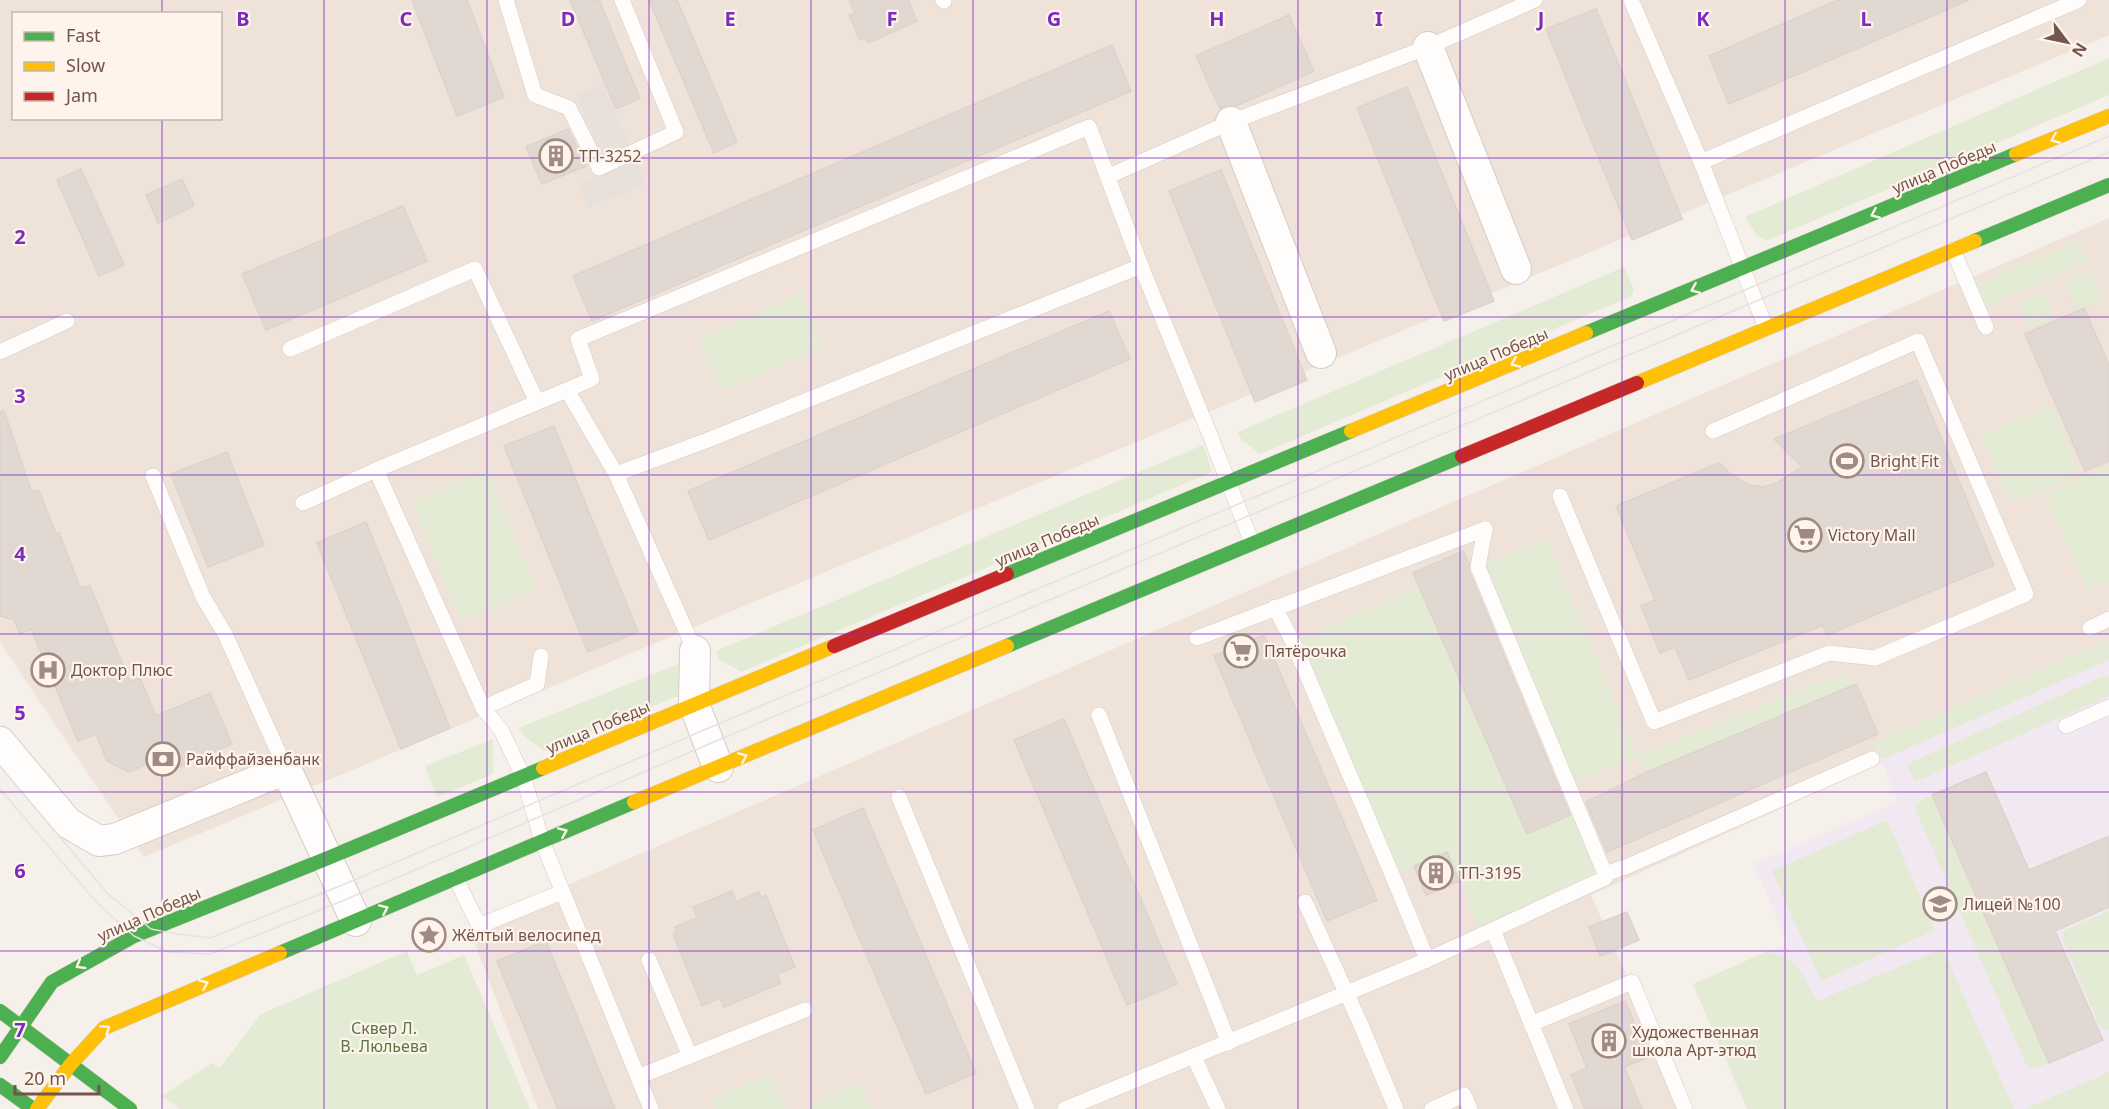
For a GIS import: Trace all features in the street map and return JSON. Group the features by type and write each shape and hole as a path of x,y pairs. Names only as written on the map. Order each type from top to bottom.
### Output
{"main road":[{"name":"улица Победы","path":"0,1057 52,982 101,953 151,929 328,858 2109,116"},
{"path":"0,1085 35,1109 104,1028 150,1007 455,877 2109,185"},
{"path":"0,1011 130,1109"}],"street":[{"path":"1428,47 1516,269"},
{"path":"1231,122 1321,353"},
{"path":"695,651 694,704 718,767"},
{"path":"0,742 68,823 99,841 115,839 286,769 356,921"}],"lane":[{"path":"506,0 536,95 569,108 599,168 676,132 622,0"},
{"path":"1109,176 1231,122 1428,47 1535,0"},
{"path":"1631,0 1701,162 1766,328"},
{"path":"1701,162 2079,0"},
{"path":"303,503 592,380 578,339 1089,127 1141,266 1251,543"},
{"path":"1953,250 1986,327"},
{"path":"616,474 708,440 1141,266"},
{"path":"290,349 475,269 537,402"},
{"path":"0,352 67,321"},
{"path":"1560,496 1654,722 1828,653 1875,657 2025,594 1918,341 1713,431"},
{"path":"567,390 616,474 695,651"},
{"path":"376,470 483,708 501,730 523,776 542,841 651,1109"},
{"path":"153,476 203,597 225,634 286,769"},
{"path":"1065,1109 1427,960 1605,878 1478,567 1485,529 1197,638"},
{"path":"1275,608 1293,642 1313,693 1394,875 1427,960"},
{"path":"2090,628 2109,619"},
{"path":"483,708 537,684 541,656"},
{"path":"2066,726 2109,707"},
{"path":"1100,715 1230,1043"},
{"path":"1605,874 1872,759"},
{"path":"899,797 1027,1109"},
{"path":"455,877 479,926 562,892"},
{"path":"1305,902 1395,1109"},
{"path":"1493,930 1566,1109"},
{"path":"649,960 690,1056"},
{"path":"1531,1024 1632,982 1685,1109"},
{"path":"638,1077 805,1010"},
{"path":"1194,1057 1218,1109"},
{"path":"1432,1109 1464,1095 1470,1109"}],"shaded area":[{"path":"0,0 2109,0 2109,35 144,857 0,642"},
{"path":"603,84 646,183 588,208 578,185 609,171 576,96"},
{"path":"2109,218 2109,659 1591,895 1685,1109 538,1109 469,928"},
{"name":"Лицей №100","path":"2109,640 2109,1109 1747,1109 1693,984 1788,943 1754,864 1898,802 1873,742"}],"green space":[{"path":"2109,58 2109,95 1766,241 1756,234 1745,217"},
{"path":"2079,240 2088,261 1984,308 1974,286"},
{"path":"1624,267 1634,289 1632,296 1260,454 1241,439 1238,432"},
{"path":"2090,271 2102,298 2077,310 2065,283"},
{"path":"2044,291 2055,316 2029,328 2018,302"},
{"path":"800,294 823,347 722,391 699,338"},
{"path":"2046,407 2053,410 2079,470 2077,474 2016,501 2009,499 1982,438 1986,434"},
{"path":"1203,445 1212,472 741,672 719,659 716,651"},
{"path":"2109,465 2109,581 2087,591 2046,497 2047,492"},
{"path":"487,471 537,589 461,620 412,502"},
{"path":"1546,538 1637,756 1569,784 1478,567"},
{"path":"1420,586 1527,833 1577,812 1605,878 1481,931 1447,852 1393,875 1293,642"},
{"path":"2109,640 2109,660 1881,760 1873,742"},
{"path":"686,661 688,692 544,751 525,737 518,728"},
{"path":"2106,675 2109,678 2109,696 1917,781 1914,780 1907,766 1909,763"},
{"path":"1830,678 1848,678 1856,684 1647,772 1637,756"},
{"path":"493,739 493,774 437,797 425,766"},
{"path":"1932,795 2049,1063 2033,1069 2026,1064 1915,809 1919,802"},
{"path":"1887,820 1935,930 1821,981 1772,871"},
{"path":"2109,911 2109,1030 2106,1031 2100,1027 2063,940 2064,931"},
{"name":"Сквер Л. В. Люльева","path":"407,951 417,975 464,955 530,1109 180,1109 162,1096 212,1063 220,1068 261,1014"},
{"path":"1937,951 1943,952 1946,956 2014,1109 1747,1109 1693,984 1766,952 1777,954 1793,963 1803,975 1817,1001"},
{"path":"2109,1072 2109,1109 2025,1109"},
{"path":"769,1073 786,1109 716,1109 711,1100"},
{"path":"860,1083 871,1109 813,1109 811,1105"}],"building":[{"path":"412,0 467,0 504,97 457,116"},
{"path":"570,0 599,0 640,98 616,109"},
{"path":"649,0 677,0 737,142 714,153"},
{"path":"849,0 908,0 917,21 868,43 866,37 860,40 849,15 855,13"},
{"path":"1838,0 1969,0 1729,104 1709,56"},
{"path":"1596,9 1682,219 1632,240 1546,29"},
{"path":"1289,15 1314,71 1236,106 1225,106 1220,109 1196,56"},
{"path":"1112,45 1131,91 592,321 573,276"},
{"path":"1407,87 1494,301 1444,321 1357,108"},
{"name":"ТП-3252","path":"568,129 586,166 542,184 526,147"},
{"path":"81,169 124,265 99,276 57,180"},
{"path":"1221,170 1307,380 1255,402 1169,191"},
{"path":"182,179 194,206 158,223 146,195"},
{"path":"403,206 427,261 266,330 242,274"},
{"path":"2084,308 2109,365 2109,461 2085,471 2025,334"},
{"path":"1109,311 1130,359 709,540 688,491"},
{"name":"Victory Mall","path":"1917,380 1994,565 1827,635 1823,625 1689,680 1675,647 1660,653 1641,606 1655,600 1616,506 1719,463 1732,475 1749,485 1763,487 1777,483 1802,467 1774,439"},
{"path":"0,411 4,411 31,490 39,491 56,534 59,533 80,587 90,586 130,682 140,678 156,716 210,693 232,744 163,774 156,760 129,772 107,761 96,734 78,741 31,629 20,634 14,620 0,616"},
{"path":"554,426 638,632 588,652 504,446"},
{"path":"227,452 264,545 208,567 171,474"},
{"path":"366,522 450,728 401,749 317,543"},
{"path":"1463,551 1469,564 1469,571 1570,815 1527,834 1413,573"},
{"path":"1264,635 1377,900 1327,921 1214,656"},
{"path":"1856,684 1878,734 1607,852 1586,802 1647,772"},
{"path":"1064,719 1177,984 1127,1005 1014,740"},
{"path":"1986,772 2029,870 2109,836 2109,907 2055,931 2103,1040 2049,1063 1932,795"},
{"path":"863,808 976,1073 926,1094 813,830"},
{"name":"ТП-3195","path":"1447,852 1459,881 1426,895 1414,866"},
{"path":"732,891 736,902 759,892 761,898 766,895 795,967 777,974 781,983 724,1007 720,998 702,1006 673,934 677,932 675,927 697,918 693,907"},
{"path":"1627,912 1639,940 1600,956 1589,927"},
{"path":"546,941 615,1109 558,1109 497,961"},
{"name":"Художественная школа Арт-этюд","path":"1625,1001 1649,1057 1624,1067 1642,1109 1585,1109 1571,1075 1587,1068 1569,1024"}],"tram line":[{"path":"0,766 108,894 151,929 210,938 340,886 2109,136"},
{"path":"0,789 97,903 134,936 168,952 210,954 347,899 2109,152"}],"traffic: fast":[{"path":"1586,333 2016,154"},
{"path":"1975,241 2109,185"},
{"path":"1007,574 1351,431"},
{"path":"1007,646 1462,456"},
{"path":"0,1057 52,982 134,936 543,768"},
{"path":"280,953 634,802"},
{"path":"0,1011 130,1109"},
{"path":"0,1085 33,1109"}],"traffic: slow":[{"path":"2016,154 2109,116"},
{"path":"1637,383 1975,241"},
{"path":"1351,431 1586,333"},
{"path":"543,768 834,646"},
{"path":"634,802 1007,646"},
{"path":"37,1109 71,1064 104,1028 280,953"}],"traffic: jam":[{"path":"1462,456 1637,383"},
{"path":"834,646 1007,574"}],"place":[{"name":"ТП-3252","path":"556,156"},
{"name":"Bright Fit","path":"1847,461"},
{"name":"Victory Mall","path":"1805,535"},
{"name":"Пятёрочка","path":"1241,651"},
{"name":"Доктор Плюс","path":"48,670"},
{"name":"Райффайзенбанк","path":"163,759"},
{"name":"ТП-3195","path":"1436,873"},
{"name":"Лицей №100","path":"1940,904"},
{"name":"Жёлтый велосипед","path":"429,935"},
{"name":"Художественная школа Арт-этюд","path":"1609,1041"}]}
